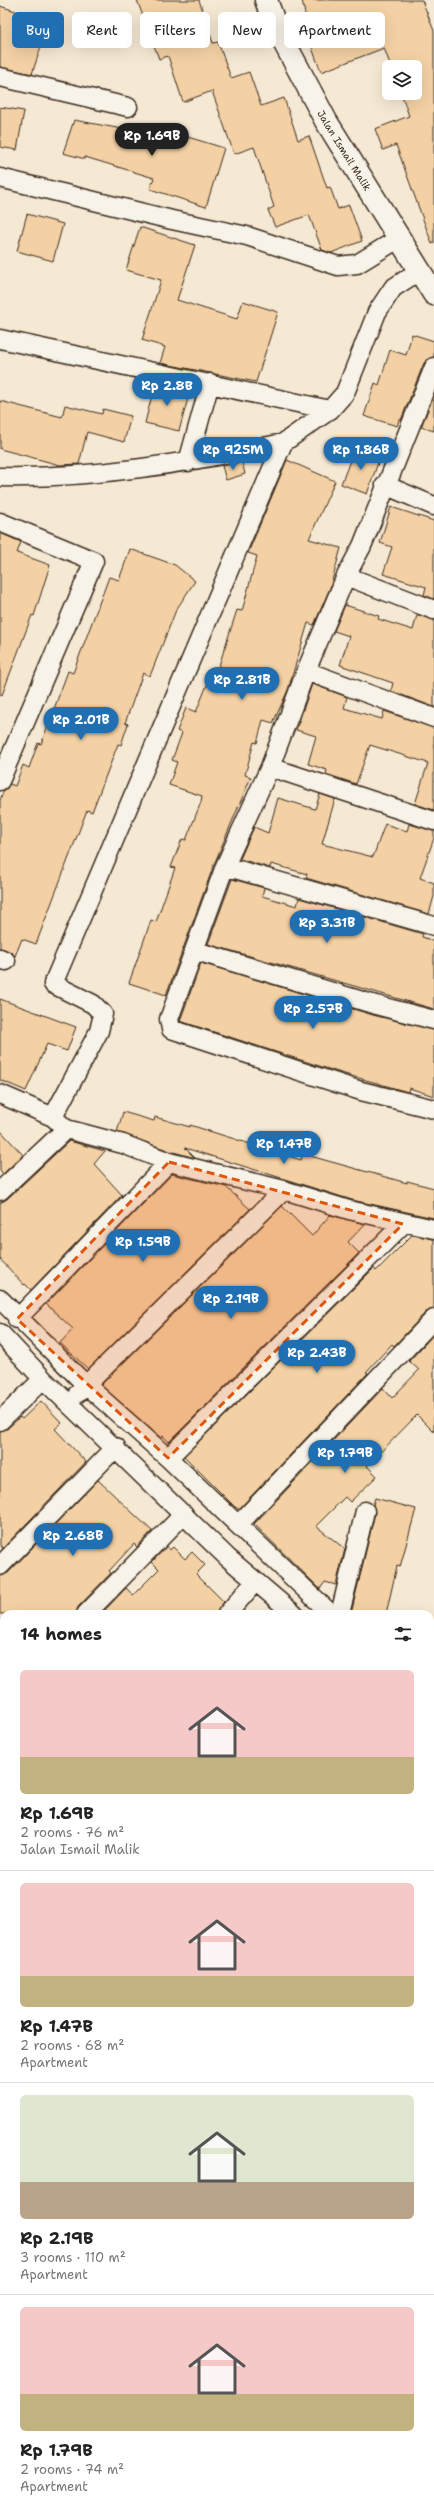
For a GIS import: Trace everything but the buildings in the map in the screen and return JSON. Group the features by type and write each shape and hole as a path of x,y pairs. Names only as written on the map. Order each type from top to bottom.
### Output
{"main road":[{"name":"Jalan Ismail Malik","path":"266,0 275,25 326,121 398,239 434,294"}],"street":[{"path":"0,76 128,107"},
{"path":"0,178 172,220 247,236 338,266 357,264 398,239"},
{"path":"0,477 42,478 188,462 283,443 330,410 345,393 377,312 393,288 419,271"},
{"path":"0,338 330,410"},
{"path":"434,367 362,546 346,576 306,671 270,767 225,866 196,951 169,1019 171,1029 361,1091 434,1109"},
{"path":"188,462 210,383"},
{"path":"53,1116 99,1031 103,1014 93,1004 53,984 283,443"},
{"path":"386,485 434,506"},
{"path":"0,522 94,561 0,781"},
{"path":"346,576 434,610"},
{"path":"306,671 434,718"},
{"path":"270,767 434,821"},
{"path":"225,866 434,926"},
{"path":"196,951 369,1003 434,1020"},
{"path":"0,1094 53,1116 66,1129 123,1144 169,1162 284,1190 403,1224 434,1229"},
{"path":"0,1191 66,1129"},
{"path":"18,1319 169,1162"},
{"path":"68,1403 284,1190"},
{"path":"168,1458 403,1224"},
{"path":"0,1299 18,1319 86,1385 168,1458 327,1610"},
{"path":"238,1525 434,1319"},
{"path":"0,1333 43,1379 68,1403 116,1447 255,1582 289,1610"},
{"path":"0,1421 43,1379"},
{"path":"0,1566 116,1447"},
{"path":"341,1610 365,1511"},
{"path":"90,1610 184,1514"},
{"path":"230,1610 255,1582"}],"highlighted area":[{"path":"169,1162 403,1224 168,1458 17,1319"}]}
